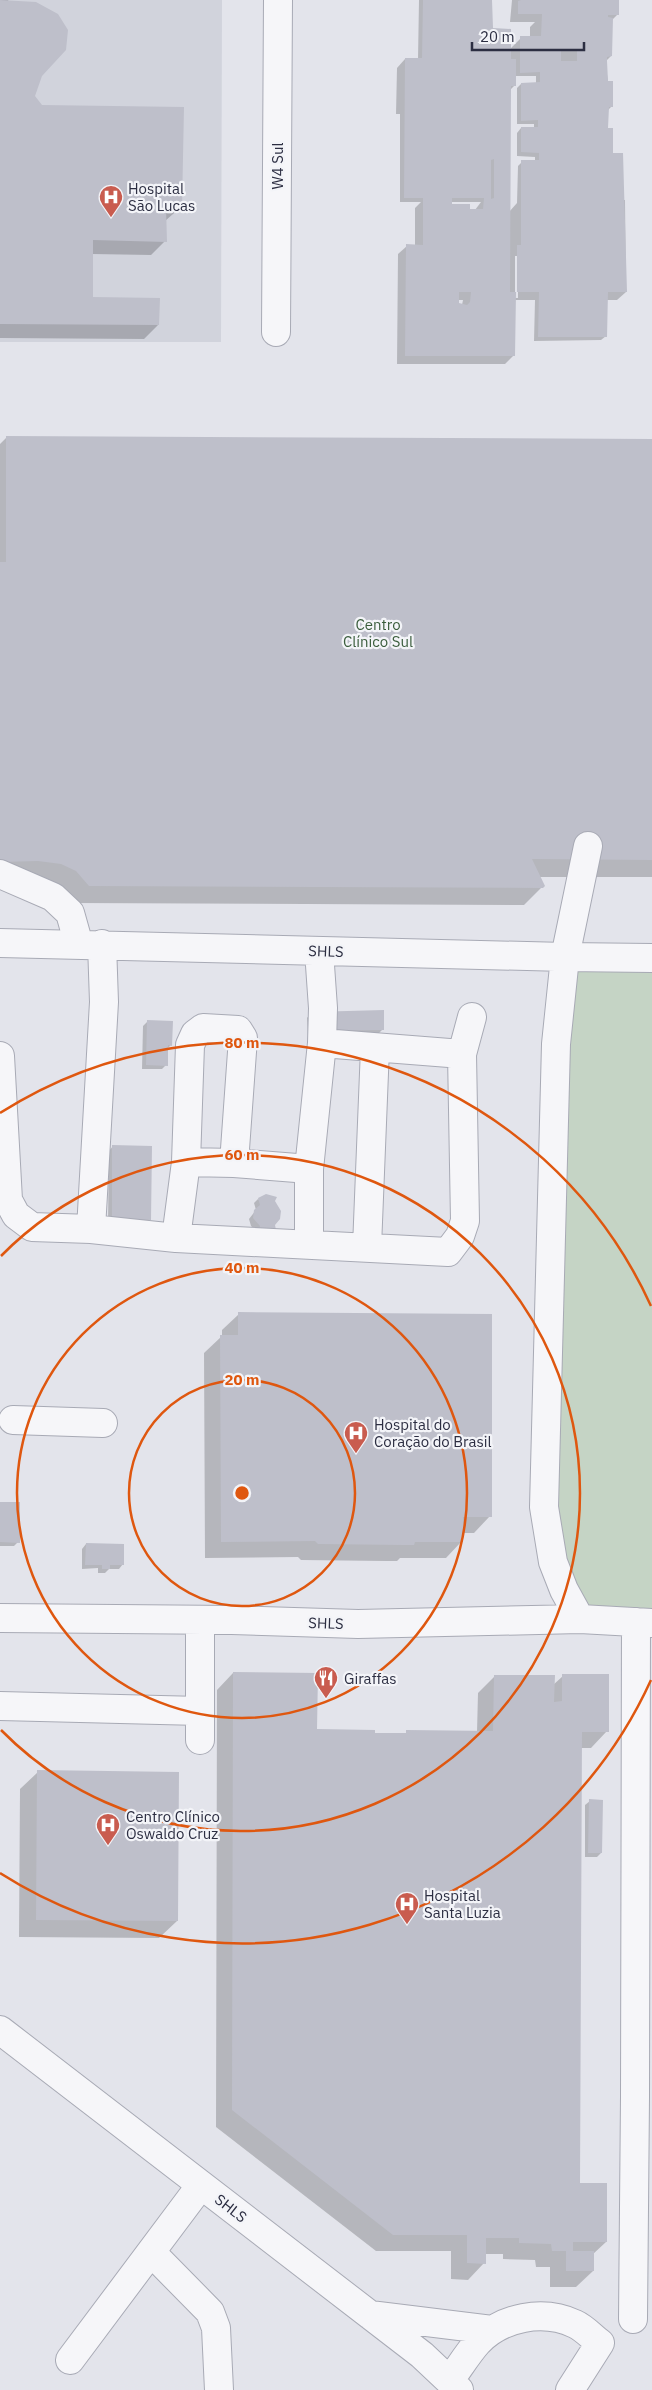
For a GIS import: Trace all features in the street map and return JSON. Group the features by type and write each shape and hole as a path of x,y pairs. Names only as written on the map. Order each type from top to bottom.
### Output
{"street":[{"name":"W4 Sul","path":"276,332 278,0"},
{"path":"580,1619 564,1590 554,1562 544,1507 556,1044 565,958 588,846"},
{"path":"0,874 53,897 70,913 90,944 104,1002 91,1229"},
{"name":"SHLS","path":"0,943 565,958 652,958"},
{"path":"309,1244 309,1169 322,1043 323,1008 319,951"},
{"path":"0,1056 8,1200 16,1215 32,1227 91,1229 176,1238 448,1252 460,1236 465,1221 462,1054 472,1017"},
{"path":"176,1238 186,1162 190,1046 196,1034 203,1028 238,1030 243,1038 234,1163"},
{"path":"322,1043 462,1054"},
{"path":"368,1247 375,1048"},
{"path":"186,1162 234,1163 309,1169"},
{"path":"13,1420 103,1423"},
{"name":"SHLS","path":"0,1618 358,1624 580,1619 644,1623"},
{"path":"200,1620 200,1740"},
{"path":"570,2390 600,2342 642,2320 635,2097 644,1623"},
{"path":"0,1706 200,1712"},
{"name":"SHLS","path":"0,2030 370,2315 455,2385"},
{"path":"70,2360 201,2186"},
{"path":"151,2252 210,2312 216,2328 219,2390"},
{"path":"370,2315 492,2330"},
{"path":"455,2385 478,2343 492,2330 509,2322 532,2316 556,2318 576,2324 600,2342"}],"shaded area":[{"name":"Hospital São Lucas","path":"0,0 222,0 221,342 0,342"}],"green space":[{"path":"565,957 652,958 652,1621 580,1619 548,1544"}],"building":[{"path":"0,0 36,2 58,14 68,30 66,50 42,76 35,96 42,105 184,107 182,207 166,207 167,242 93,240 93,297 160,298 159,325 0,324"},
{"path":"423,0 492,0 493,28 511,29 511,59 516,59 516,86 511,86 510,292 516,292 515,356 405,356 406,244 423,245 423,198 404,198 405,58 422,58","holes":["494,159 494,198 491,199 491,160","452,198 484,198 483,209 470,209 470,204 452,204","459,292 471,292 470,302 467,305 459,303"]},
{"path":"619,0 619,15 608,15 608,17 613,18 612,56 607,57 607,61 608,81 613,81 613,107 609,107 608,128 613,128 613,153 623,153 627,292 608,292 607,337 538,337 539,292 517,292 517,245 521,245 521,160 539,160 539,153 521,152 521,127 538,127 538,120 521,121 521,83 540,82 540,72 520,73 520,36 541,36 542,14 518,14 518,1","holes":["561,49 577,49 577,61 561,61"]},
{"name":"Centro Clínico Sul","path":"6,436 652,439 652,860 532,859 545,886 543,888 89,886 76,871 61,864 38,861 0,862 0,562 6,562"},
{"path":"384,1010 384,1030 311,1031 311,1012"},
{"path":"147,1020 173,1021 172,1046 168,1045 168,1066 146,1065"},
{"path":"112,1145 152,1146 151,1220 112,1219"},
{"path":"266,1194 277,1197 275,1201 281,1211 280,1219 275,1225 276,1230 259,1230 260,1226 253,1218 254,1210 260,1205 258,1198"},
{"name":"Hospital do Coração do Brasil","path":"238,1312 492,1314 492,1517 463,1517 463,1542 415,1542 414,1545 403,1545 318,1544 315,1541 221,1542 220,1335 238,1335"},
{"path":"0,1502 20,1502 20,1543 0,1542"},
{"path":"86,1543 124,1544 124,1565 110,1565 110,1569 102,1569 102,1565 85,1565"},
{"name":"Hospital Santa Luzia","path":"233,1672 318,1673 317,1729 375,1730 375,1733 406,1733 406,1730 493,1731 494,1675 555,1675 554,1702 562,1701 562,1674 609,1674 609,1732 582,1732 580,2183 607,2183 607,2242 573,2242 573,2251 594,2251 594,2271 566,2271 566,2251 552,2251 551,2244 519,2243 519,2238 486,2238 486,2264 467,2263 467,2235 393,2235 232,2110"},
{"name":"Centro Clínico Oswaldo Cruz","path":"37,1770 179,1772 178,1921 36,1920"},
{"path":"589,1799 603,1800 602,1853 588,1853"}],"place":[{"name":"Hospital São Lucas","path":"111,218"},
{"name":"Hospital do Coração do Brasil","path":"356,1454"},
{"name":"Giraffas","path":"326,1699"},
{"name":"Centro Clínico Oswaldo Cruz","path":"108,1846"},
{"name":"Hospital Santa Luzia","path":"407,1925"}]}
